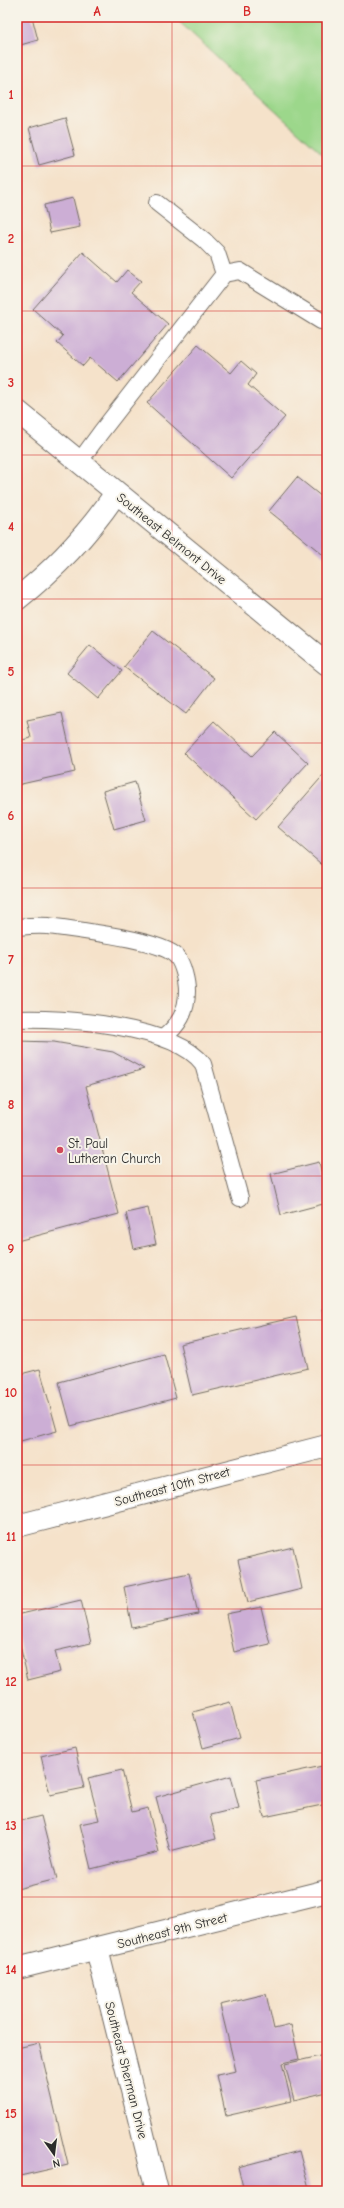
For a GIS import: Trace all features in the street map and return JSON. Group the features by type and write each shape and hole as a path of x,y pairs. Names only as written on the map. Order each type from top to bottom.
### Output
{"street":[{"name":"Southeast Belmont Drive","path":"17,411 327,664"},
{"path":"17,600 32,588 94,526 116,493"},
{"name":"Southeast 10th Street","path":"17,1526 327,1446"},
{"name":"Southeast 9th Street","path":"17,1968 327,1891"},
{"name":"Southeast Sherman Drive","path":"97,1948 157,2191"}],"lane":[{"path":"157,203 204,240 217,253 224,274"},
{"path":"79,462 224,274 240,271 321,321"},
{"path":"17,927 46,926 106,935 145,942 172,952 178,957 182,967 187,988 187,1002 182,1018 173,1030 163,1038"},
{"path":"17,1019 41,1018 138,1030 177,1042 198,1057 203,1064 240,1198"}],"green space":[{"path":"174,17 327,17 327,158"}],"building":[{"path":"17,17 32,17 38,40 17,46"},
{"path":"65,118 75,155 39,165 29,128"},
{"path":"73,198 80,227 50,233 44,205"},
{"path":"83,252 117,282 127,270 141,281 131,292 168,324 118,382 90,358 83,366 57,343 63,336 33,309"},
{"path":"198,345 231,373 241,361 256,374 248,385 285,417 231,478 147,403"},
{"path":"297,477 327,501 327,558 269,511"},
{"path":"153,631 214,678 186,714 124,667"},
{"path":"90,645 122,671 98,699 67,673"},
{"path":"62,713 75,772 17,785 17,741 31,738 27,720"},
{"path":"214,721 252,756 275,732 308,763 256,819 184,753"},
{"path":"327,771 327,869 278,827"},
{"path":"135,782 146,820 114,829 103,791"},
{"name":"St. Paul Lutheran Church","path":"17,1041 54,1042 113,1052 144,1069 86,1086 119,1214 17,1241"},
{"path":"319,1162 327,1194 327,1203 281,1215 271,1174"},
{"path":"148,1208 156,1244 134,1249 126,1213"},
{"path":"327,1307 327,1325 326,1326 322,1309"},
{"path":"296,1317 308,1368 192,1395 180,1344"},
{"path":"164,1354 176,1398 71,1426 59,1382"},
{"path":"40,1369 57,1431 17,1442 17,1375"},
{"path":"327,1533 327,1548 323,1534"},
{"path":"293,1547 302,1589 248,1602 238,1560"},
{"path":"189,1573 198,1614 132,1628 124,1587"},
{"path":"81,1600 91,1643 55,1651 60,1672 28,1680 17,1632 17,1615"},
{"path":"261,1607 270,1644 234,1652 226,1614"},
{"path":"230,1702 240,1738 203,1748 193,1712"},
{"path":"75,1748 84,1788 50,1795 41,1756"},
{"path":"327,1765 327,1804 264,1817 256,1780"},
{"path":"122,1770 132,1812 148,1808 159,1852 91,1869 80,1824 99,1820 88,1778"},
{"path":"231,1776 239,1808 210,1815 216,1839 170,1851 156,1797"},
{"path":"41,1816 57,1879 17,1889 17,1822"},
{"path":"266,1994 274,2029 291,2025 299,2059 282,2063 291,2101 226,2116 217,2075 236,2071 220,2005"},
{"path":"39,2043 68,2165 20,2176 17,2165 17,2048"},
{"path":"324,2055 327,2066 327,2092 294,2100 285,2064"},
{"path":"299,2151 309,2189 300,2191 244,2191 238,2167"}],"place":[{"name":"St. Paul Lutheran Church","path":"60,1150"}]}
